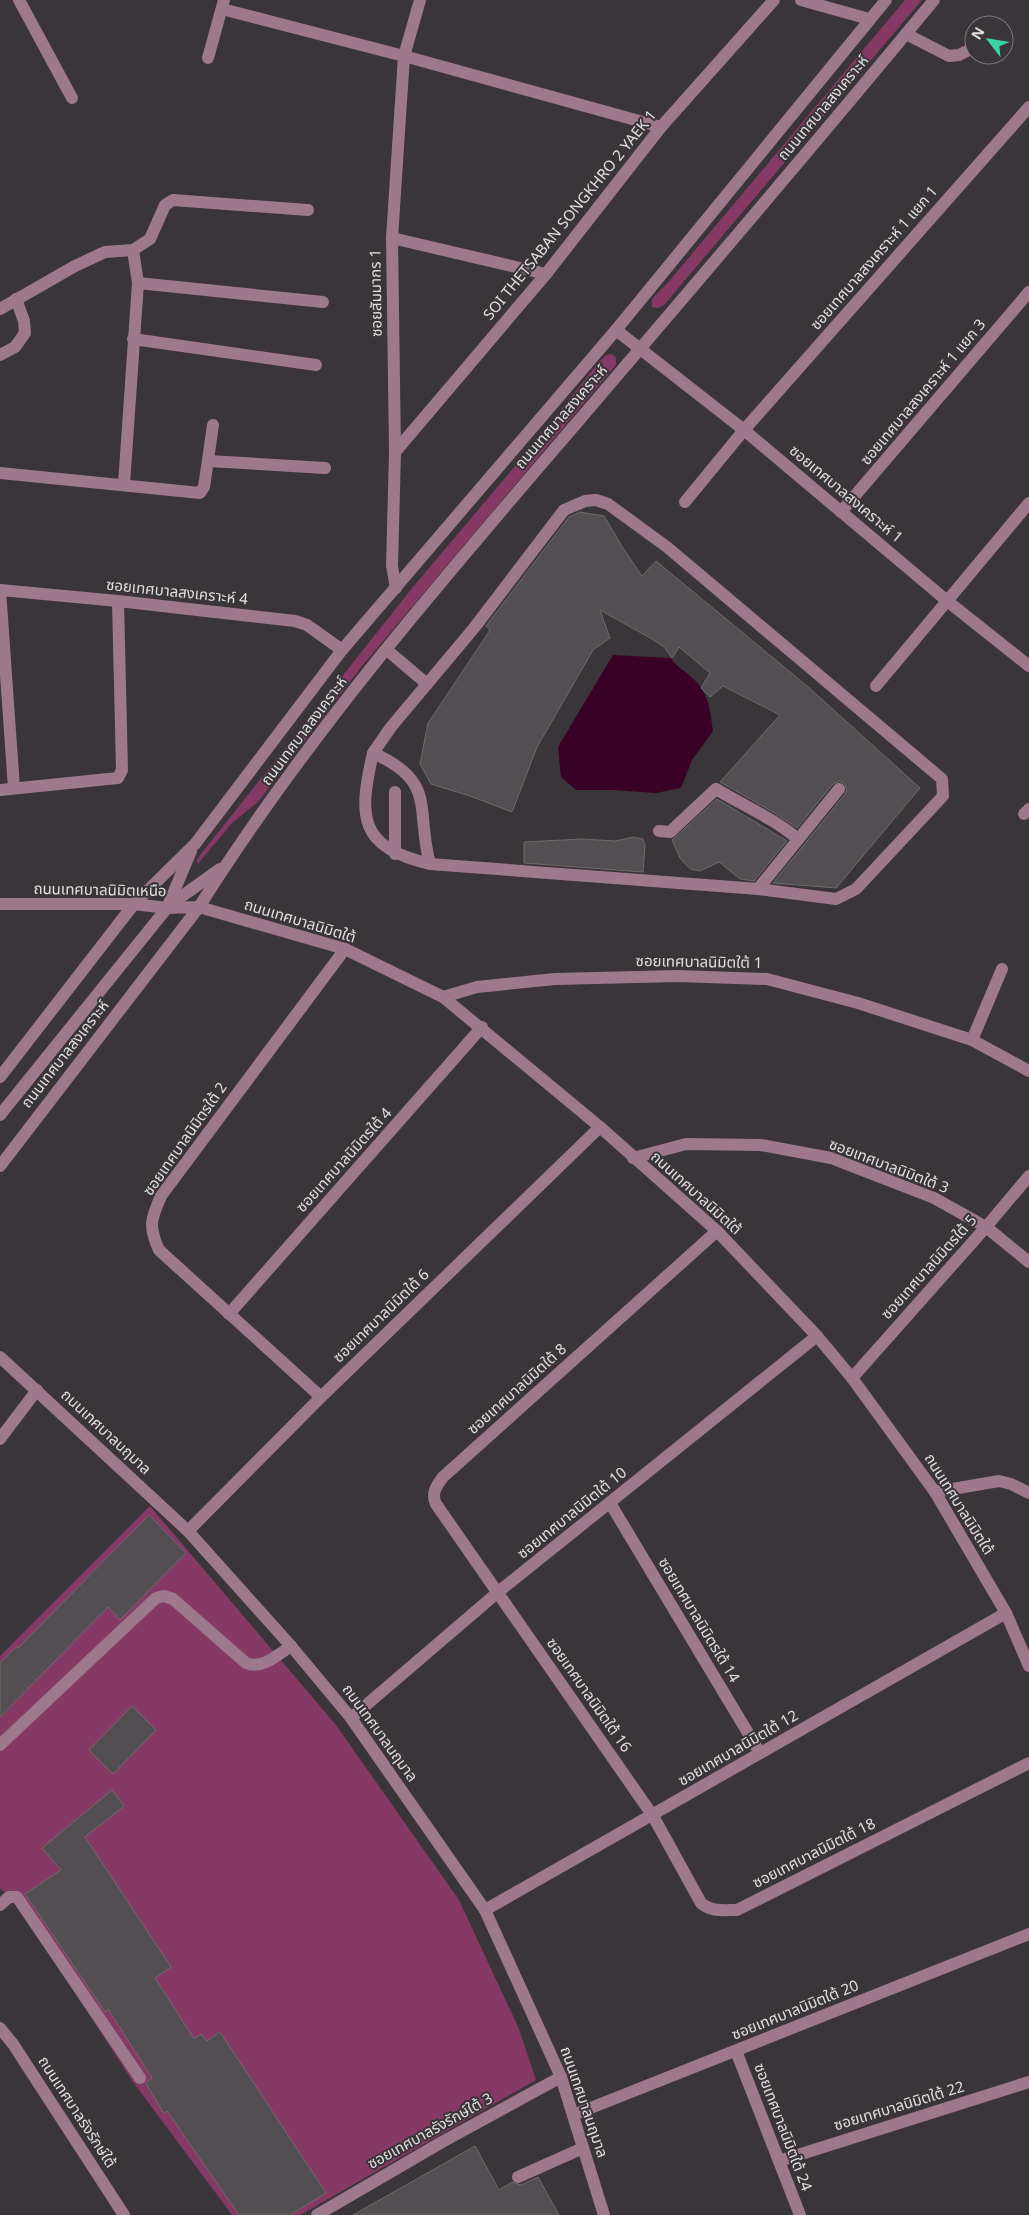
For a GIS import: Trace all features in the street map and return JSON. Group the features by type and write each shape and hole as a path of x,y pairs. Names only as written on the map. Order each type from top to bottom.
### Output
{"street":[{"path":"19,0 72,98"},
{"name":"ซอยสัมมากร 1","path":"396,588 392,566 395,452 392,238 404,56 420,0"},
{"name":"SOI THETSABAN SONGKHRO 2 YAEK 1","path":"395,452 546,274 661,127 774,0"},
{"path":"801,0 869,20"},
{"name":"ถนนเทศบาลสงเคราะห์","path":"0,1077 134,904 194,844 342,650 616,330 886,0"},
{"name":"ถนนเทศบาลสงเคราะห์","path":"0,1166 199,907 226,865 338,710 463,555 640,349 934,0"},
{"path":"208,58 223,5 661,127"},
{"path":"906,34 949,56 964,52"},
{"name":"ซอยเทศบาลสงเคราะห์ 1 แยก 1","path":"685,502 744,430 1029,107"},
{"path":"1,304 16,299 75,266 105,252 133,250 150,239 165,205 173,200 308,210"},
{"path":"392,238 546,274"},
{"path":"124,484 138,284 133,250"},
{"path":"138,284 323,302"},
{"name":"ซอยเทศบาลสงเคราะห์ 1 แยก 3","path":"841,512 1029,292"},
{"path":"0,355 15,347 25,333 24,320 16,299"},
{"name":"ซอยเทศบาลสงเคราะห์ 1","path":"616,330 744,430 946,600 1029,666"},
{"path":"133,339 316,365"},
{"path":"0,473 200,493 204,487 213,425"},
{"path":"208,461 325,468"},
{"path":"596,500 608,504 666,547 942,778 943,796 856,888 836,898 758,889 430,864 395,854 376,840 369,827 365,812 366,784 373,753 391,727 480,620 564,510 585,501 596,500"},
{"path":"876,686 1029,503"},
{"path":"0,590 14,788"},
{"name":"ซอยเทศบาลสงเคราะห์ 4","path":"0,590 295,621 307,625 342,650"},
{"path":"0,790 118,778 120,776 122,770 118,601"},
{"path":"387,650 427,684"},
{"path":"373,753 404,770 416,785 422,805 426,849 430,864"},
{"path":"659,831 670,832 716,789 742,805 761,813 767,819 778,823 798,839"},
{"path":"758,889 839,789"},
{"path":"395,792 395,854"},
{"name":"ถนนเทศบาลสงเคราะห์","path":"167,908 194,844"},
{"name":"ถนนเทศบาลสงเคราะห์","path":"0,1115 167,908 226,865"},
{"name":"ถนนเทศบาลนิมิตเหนือ","path":"0,904 134,904 167,908 199,907"},
{"name":"ถนนเทศบาลนิมิตใต้","path":"199,907 345,949 444,997 600,1126 633,1158 717,1231 816,1336 852,1378 936,1492 1006,1614 1029,1666"},
{"name":"ซอยเทศบาลนิมิตรใต้ 2","path":"321,1397 159,1250 152,1234 151,1220 161,1196 345,949"},
{"path":"972,1040 1002,969"},
{"name":"ซอยเทศบาลนิมิตใต้ 1","path":"444,997 476,987 555,979 678,976 767,979 858,1003 972,1040 1029,1071"},
{"name":"ซอยเทศบาลนิมิตรใต้ 4","path":"229,1314 482,1028"},
{"name":"ซอยเทศบาลนิมิตใต้ 6","path":"188,1531 321,1397 600,1126"},
{"name":"ซอยเทศบาลนิมิตใต้ 3","path":"633,1158 686,1144 761,1145 831,1158 934,1198 986,1228 1029,1262"},
{"name":"ซอยเทศบาลนิมิตรใต้ 5","path":"852,1378 986,1228 1029,1176"},
{"name":"ซอยเทศบาลนิมิตใต้ 8","path":"498,1593 436,1504 433,1498 437,1484 717,1231"},
{"name":"ซอยเทศบาลนิมิตใต้ 10","path":"351,1718 498,1593 816,1336"},
{"name":"ถนนเทศบาลนฤมาล","path":"0,1357 188,1531 291,1646 351,1718 485,1910 561,2077 604,2215"},
{"path":"0,1439 37,1390"},
{"path":"936,1492 999,1481 1011,1484 1029,1493"},
{"name":"ซอยเทศบาลนิมิตรใต้ 14","path":"610,1503 760,1753"},
{"name":"ซอยเทศบาลนิมิตใต้ 16","path":"498,1593 653,1816"},
{"path":"0,1745 156,1598 164,1596 173,1599 246,1663 253,1666 260,1666 291,1646"},
{"name":"ซอยเทศบาลนิมิตใต้ 12","path":"485,1910 1006,1614"},
{"name":"ซอยเทศบาลนิมิตใต้ 18","path":"653,1816 701,1903 707,1908 720,1911 737,1910 1029,1763"},
{"path":"0,1905 10,1897 17,1897 140,2078"},
{"name":"ซอยเทศบาลนิมิตใต้ 20","path":"573,2115 736,2052 1029,1934"},
{"name":"ถนนเทศบาลรังรักษ์ใต้","path":"0,2028 13,2044 124,2215"},
{"name":"ซอยเทศบาลนิมิตใต้ 24","path":"736,2052 800,2215"},
{"name":"ซอยเทศบาลรังรักษ์ใต้ 3","path":"317,2215 442,2142 561,2077"},
{"name":"ซอยเทศบาลนิมิตใต้ 22","path":"778,2160 1029,2082"},
{"path":"518,2177 583,2148"}],"shaded area":[{"path":"905,0 922,0 664,305 658,308 652,307 652,299"},
{"path":"612,354 616,358 616,365 362,666 258,802 232,823 197,865 197,859 413,587 532,446 599,362 606,355"},
{"path":"613,655 671,658 702,688 708,701 713,731 692,760 681,788 656,793 576,790 561,777 558,747"},
{"path":"150,1506 336,1725 459,1900 519,2029 536,2080 300,2215 232,2215 133,2082 21,1908 0,1888 0,1656"}],"building":[{"path":"580,512 604,516 642,576 656,561 807,686 920,788 836,888 773,883 845,794 847,790 844,783 840,781 833,784 797,828 720,782 780,715 723,686 710,697 701,688 710,673 679,647 672,658 664,647 652,639 600,610 610,638 593,650 537,747 512,812 431,784 420,764 428,723 490,630 486,626 569,517"},
{"path":"717,799 787,841 754,881 740,879 719,862 700,871 690,869 680,858 672,840"},
{"path":"634,837 643,839 645,845 643,872 524,863 524,842 582,839 615,841"},
{"path":"149,1515 186,1553 120,1620 108,1607 0,1717 0,1663 17,1646 18,1648"},
{"path":"132,1706 156,1730 113,1774 89,1750"},
{"path":"112,1790 124,1806 85,1837 171,1967 155,1978 194,2039 201,2034 207,2041 220,2032 326,2193 290,2215 239,2215 167,2111 164,2114 146,2083 152,2078 108,2009 105,2012 25,1894 61,1870 42,1848"},
{"path":"475,2146 499,2190 512,2182 521,2185 538,2177 559,2215 353,2215"}]}
